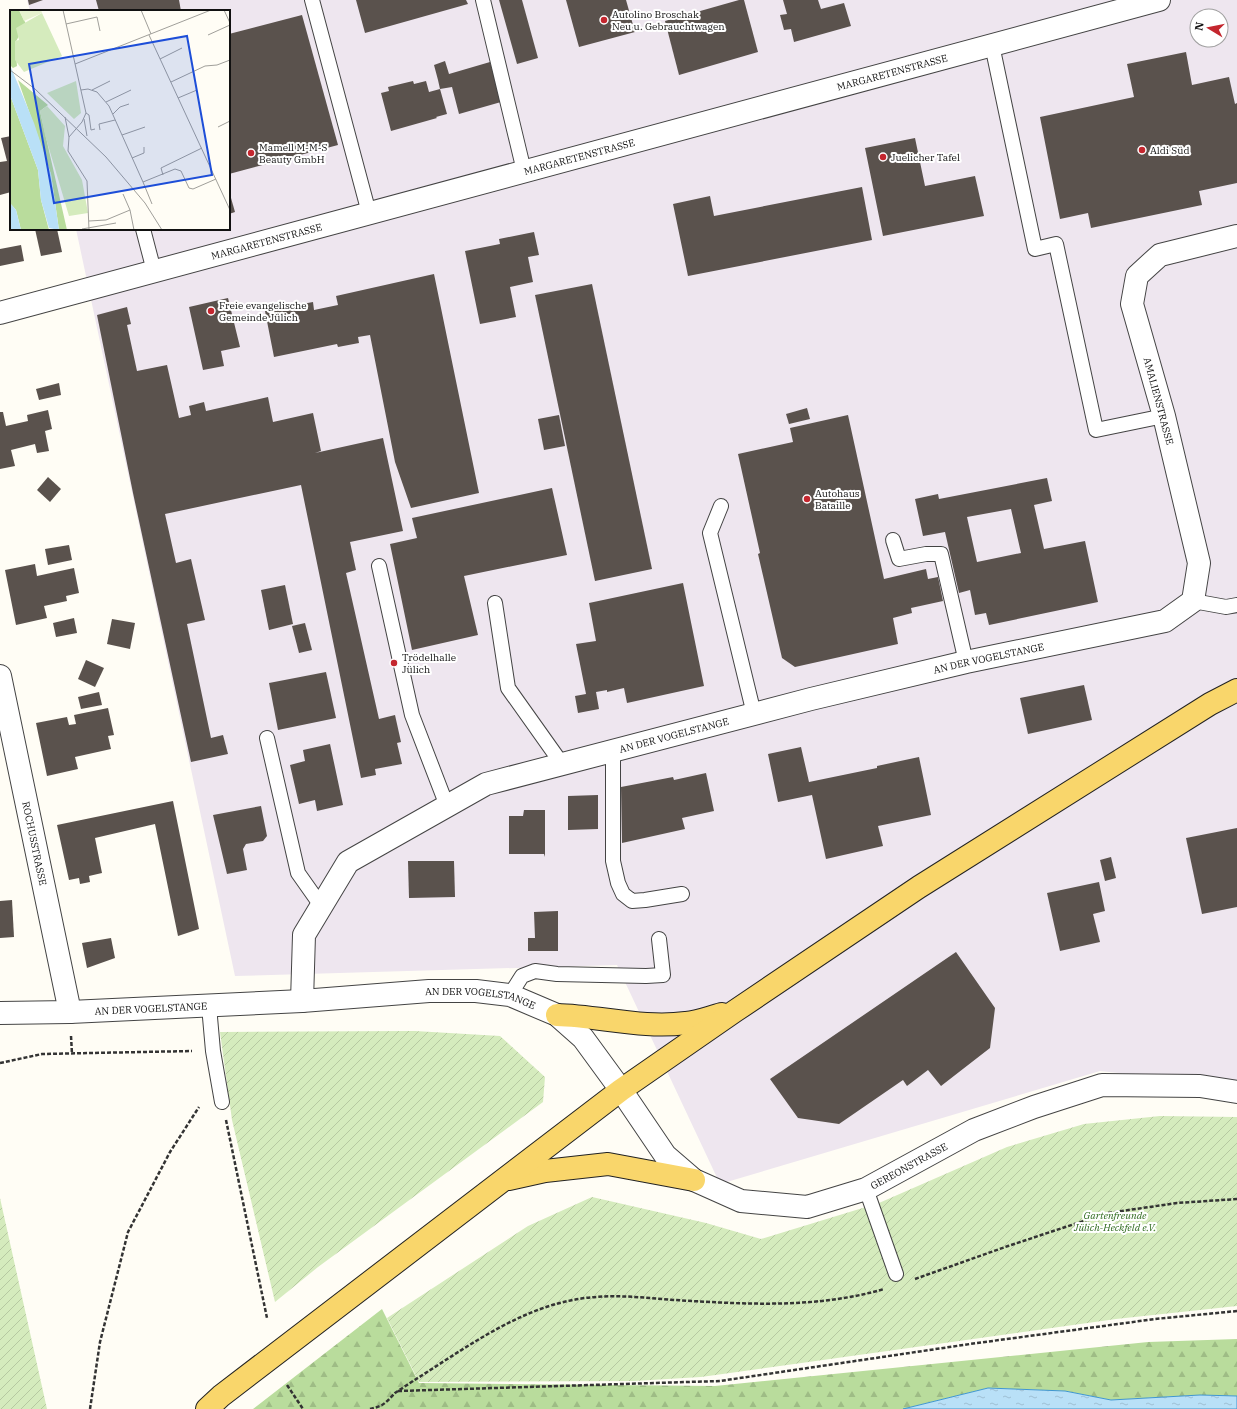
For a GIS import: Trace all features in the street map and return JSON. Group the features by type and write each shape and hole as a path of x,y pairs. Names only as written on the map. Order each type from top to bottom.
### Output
{"main road":[{"path":"214,1403 502,1180 621,1090 919,887 1210,704 1237,690"},
{"path":"557,1015 656,1024 686,1023 735,1011"},
{"path":"502,1180 545,1171 608,1164 694,1180"}],"street":[{"name":"MARGARETENSTRASSE","path":"0,313 1159,0"},
{"name":"AMALIENSTRASSE","path":"1192,600 1199,562 1164,416 1132,304 1137,276 1160,255 1237,236"},
{"name":"AN DER VOGELSTANGE","path":"302,1002 304,935 348,862 486,784 818,697 966,662 1165,621 1192,600"},
{"name":"ROCHUSSTRASSE","path":"0,676 70,1012"},
{"name":"AN DER VOGELSTANGE","path":"0,1013 70,1012 302,1002 429,990 476,991 510,995 557,1015 583,1038 621,1090"},
{"name":"GEREONSTRASSE","path":"621,1090 665,1155 694,1180 741,1201 807,1208 866,1189 974,1130 1034,1107 1102,1085 1200,1086 1237,1092"}],"lane":[{"path":"312,0 369,213"},
{"path":"483,0 524,171"},
{"path":"992,45 1035,249 1056,244 1096,430 1164,416"},
{"path":"143,230 154,271"},
{"path":"721,506 710,533 754,714"},
{"path":"893,540 899,559 926,554 941,554 966,662"},
{"path":"379,566 412,715 447,806"},
{"path":"1192,600 1226,608 1237,605"},
{"path":"495,603 508,688 562,764"},
{"path":"267,738 298,873 322,907"},
{"path":"613,751 613,861 618,883 623,894 632,901 682,894"},
{"path":"510,995 522,976 535,971 557,974 662,975 659,939"},
{"path":"209,1006 213,1050 222,1102"},
{"path":"866,1189 896,1274"}],"path":[{"path":"0,1063 42,1054 213,1050"},
{"path":"222,1102 267,1318"},
{"path":"90,1409 100,1342 128,1232 170,1152 199,1107"},
{"path":"914,1279 1001,1248 1108,1213 1177,1203 1237,1199"},
{"path":"370,1409 382,1404 397,1392 466,1347 515,1319 568,1300 623,1296 724,1303 786,1304 848,1298 887,1288"},
{"path":"397,1392 720,1381 970,1344 1148,1320 1237,1311"},
{"path":"287,1385 303,1409"}],"shaded area":[{"path":"27,0 1237,0 1237,1086 1100,1071 720,1184 617,965 235,976 76,230 230,230 230,10 30,10"}],"green space":[{"path":"415,1031 500,1036 545,1077 543,1102 318,1267 275,1302 232,1120 220,1032"},
{"name":"Gartenfreunde Jülich-Heckfeld e.V.","path":"1160,1116 1237,1117 1237,1306 1116,1319 701,1377 634,1381 419,1382 387,1318 528,1226 592,1197 706,1223 761,1239 879,1203 1007,1147 1084,1124"},
{"path":"0,1198 47,1409 0,1409"},
{"path":"382,1309 419,1383 715,1386 1148,1342 1237,1339 1237,1396 1200,1395 1111,1400 1065,1391 988,1388 903,1409 253,1409"}],"water":[{"path":"988,1388 1065,1391 1111,1400 1200,1395 1237,1396 1237,1409 903,1409"}],"building":[{"path":"28,0 43,0 29,5"},
{"path":"96,0 179,0 181,10 99,10"},
{"path":"356,0 466,0 468,4 365,33"},
{"path":"499,0 522,0 538,58 517,64"},
{"path":"566,0 626,0 635,32 579,47"},
{"path":"739,0 744,0 758,52 679,75 665,21"},
{"path":"783,0 818,0 821,9 844,3 851,26 794,42 791,29 784,30 780,15 787,14"},
{"path":"302,15 338,145 230,174 230,34"},
{"name":"Aldi Süd","path":"1186,52 1192,85 1229,77 1235,104 1237,103 1237,183 1199,191 1202,205 1091,228 1088,213 1060,219 1040,117 1134,97 1127,64"},
{"path":"445,61 449,74 490,62 501,102 459,114 452,87 440,89 434,65"},
{"path":"413,81 414,84 426,81 429,92 440,89 447,114 391,131 381,93 389,91 388,87"},
{"path":"10,136 10,192 0,195 0,162 7,161 1,138"},
{"path":"915,138 925,186 975,176 984,216 883,236 865,148"},
{"path":"862,187 872,240 688,276 673,204 710,196 714,216"},
{"path":"230,194 235,212 230,214"},
{"path":"35,230 57,230 62,252 41,256"},
{"path":"534,232 539,255 528,257 533,282 510,287 516,317 480,324 465,251 500,244 499,239"},
{"path":"21,245 24,261 0,266 0,249"},
{"path":"434,274 479,493 411,508 395,462 370,335 358,337 359,343 338,347 337,344 274,357 265,311 313,302 314,310 338,305 336,296"},
{"path":"592,284 652,569 595,581 535,295"},
{"path":"228,298 240,347 221,351 224,366 203,370 189,307"},
{"path":"127,307 131,324 127,325 137,371 167,365 179,418 191,415 189,406 204,402 206,411 268,397 273,422 313,413 321,451 315,453 383,438 403,531 350,542 356,570 346,573 379,719 395,715 401,742 397,743 402,764 375,769 376,775 361,778 301,485 165,514 176,563 191,559 205,620 187,624 211,738 223,735 228,754 191,762 133,493 97,315"},
{"path":"59,383 61,395 39,400 36,389"},
{"path":"807,408 810,419 789,424 786,414"},
{"path":"48,410 52,429 45,431 49,451 37,453 35,444 11,450 15,466 0,469 0,412 3,412 6,426 28,421 27,415"},
{"path":"559,415 565,446 544,450 538,419"},
{"name":"Autohaus Bataille","path":"848,415 884,579 926,569 928,579 938,577 943,601 911,608 912,613 893,618 898,644 795,667 782,658 758,554 760,553 738,454 793,442 790,428"},
{"path":"48,477 61,489 50,502 37,490"},
{"path":"1047,478 1052,501 1034,505 1044,549 1085,541 1098,602 989,625 986,613 975,615 970,590 959,593 945,532 923,536 915,499 938,494 939,499","holes":["1011,509 1021,553 977,562 967,517"]},
{"path":"552,488 567,555 464,576 478,635 412,650 390,544 417,538 412,518"},
{"path":"69,545 72,560 48,565 45,549"},
{"path":"35,564 37,576 74,568 79,593 66,596 67,601 44,606 47,618 16,625 5,570"},
{"path":"683,583 704,686 627,703 624,688 607,692 607,690 596,692 599,709 578,713 575,696 586,694 576,644 596,641 589,603"},
{"path":"285,585 293,624 269,630 261,590"},
{"path":"74,618 77,633 56,637 53,623"},
{"path":"112,619 135,623 130,649 107,644"},
{"path":"305,623 312,650 299,653 292,626"},
{"path":"86,660 104,668 95,687 78,679"},
{"path":"326,672 336,718 278,730 269,683"},
{"path":"1084,685 1092,720 1028,734 1020,698"},
{"path":"99,692 102,705 81,709 78,697"},
{"path":"108,708 114,735 108,736 111,749 75,757 78,769 47,776 36,723 67,717 69,725 76,724 74,715"},
{"path":"330,744 343,805 317,811 315,800 299,804 290,765 305,761 303,750"},
{"path":"801,747 809,782 877,768 877,766 919,757 931,815 878,826 883,846 826,859 812,795 778,802 768,754"},
{"path":"706,773 714,811 682,818 685,829 622,843 621,787 673,777 674,780"},
{"path":"598,795 598,829 568,830 568,796"},
{"path":"173,801 199,929 178,936 155,824 95,838 102,873 89,876 90,882 80,884 79,878 69,880 57,825"},
{"path":"261,806 267,836 263,841 246,844 243,849 247,870 227,874 213,815"},
{"path":"524,810 545,810 545,857 544,854 509,854 509,816 523,816"},
{"path":"1237,828 1237,907 1202,914 1186,838"},
{"path":"1111,857 1116,878 1105,881 1100,860"},
{"path":"408,861 454,861 455,897 409,898"},
{"path":"1099,882 1105,911 1093,914 1100,942 1060,951 1047,893"},
{"path":"12,900 14,937 0,938 0,901"},
{"path":"558,911 558,951 528,951 528,938 535,938 534,912"},
{"path":"111,938 115,958 87,968 82,943"},
{"path":"956,952 995,1008 990,1048 941,1086 928,1070 907,1086 903,1080 839,1124 798,1118 770,1079"}],"place":[{"name":"Autolino Broschak Neu u. Gebrauchtwagen","path":"604,20"},
{"name":"Aldi Süd","path":"1142,150"},
{"name":"Mamell M-M-S Beauty GmbH","path":"251,153"},
{"name":"Juelicher Tafel","path":"883,157"},
{"name":"Freie evangelische Gemeinde Jülich","path":"211,311"},
{"name":"Autohaus Bataille","path":"807,499"},
{"name":"Trödelhalle Jülich","path":"394,663"}]}
